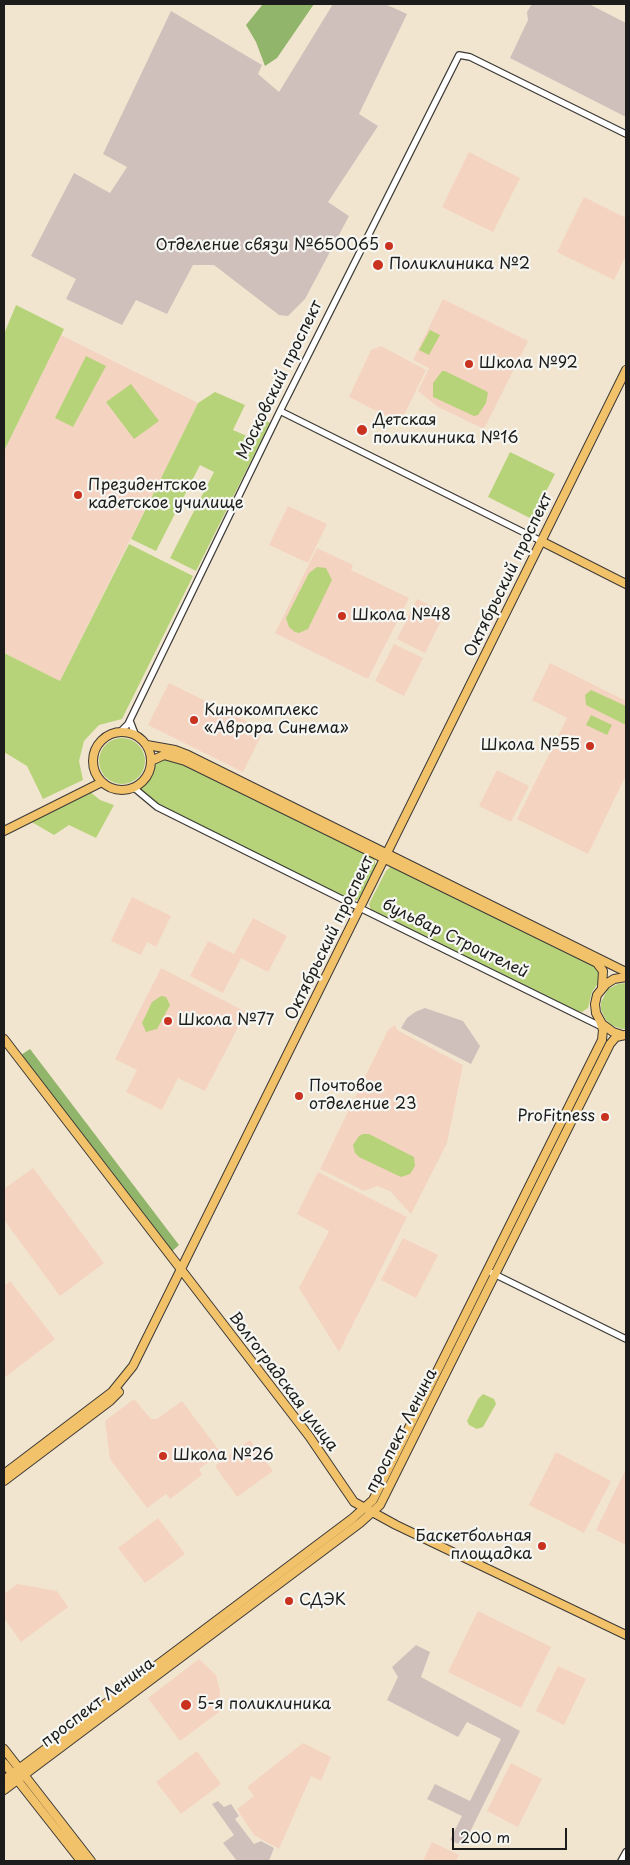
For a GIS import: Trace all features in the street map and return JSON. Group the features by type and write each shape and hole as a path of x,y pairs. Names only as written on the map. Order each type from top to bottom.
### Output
{"main road":[{"name":"Октябрьский проспект","path":"544,542 626,370"},
{"name":"Октябрьский проспект","path":"4,1481 116,1396 136,1368 449,732 626,381"},
{"path":"544,542 626,584"},
{"path":"121,731 135,734 147,746 151,761 146,777 133,788 114,789 102,782 95,772 93,758 98,744 110,734 121,731"},
{"path":"147,746 175,750 188,756 597,963 602,968 604,975 602,988 595,1004 615,1032"},
{"path":"151,761 161,755 177,758 388,857 625,976"},
{"path":"4,825 85,784 95,772"},
{"path":"4,830 102,782"},
{"path":"602,988 614,979 625,976"},
{"name":"проспект Ленина","path":"4,1780 364,1509 379,1491 602,1040 615,1032"},
{"name":"проспект Ленина","path":"4,1790 372,1514 387,1494 615,1032"},
{"name":"Волгоградская улица","path":"4,1039 309,1436 346,1492 372,1514 626,1635"},
{"name":"Октябрьский проспект","path":"4,1474 112,1392 133,1366 182,1273"},
{"path":"134,1693 133,1687 142,1676"},
{"path":"4,1749 15,1771 81,1861"},
{"path":"4,1763 15,1771"},
{"path":"20,1778 91,1861"}],"street":[{"name":"Московский проспект","path":"121,731 130,719 280,411 459,55 470,57 626,134"},
{"path":"280,411 544,542"},
{"path":"130,719 135,734"},
{"name":"бульвар Строителей","path":"133,788 157,807 615,1032"},
{"path":"488,1271 626,1339"},
{"path":"622,1861 626,1852"}],"shaded area":[{"path":"333,4 385,4 407,14 359,114 378,126 328,202 349,216 305,299 288,316 279,315 214,265 193,265 167,314 136,300 122,325 66,299 76,279 31,256 74,173 110,193 127,167 103,154 171,11 262,65 258,74 279,92"},
{"path":"532,4 589,4 626,23 626,117 510,58 528,20 527,12"},
{"path":"469,152 520,178 493,232 442,207"},
{"path":"584,197 626,218 626,255 614,280 557,252"},
{"name":"Школа №92","path":"443,299 528,341 484,429 438,407 418,391 429,368 413,360"},
{"name":"Президентское кадетское училище","path":"61,335 198,403 60,681 4,653 4,451"},
{"path":"381,346 426,370 400,423 349,397 371,350"},
{"path":"288,506 327,524 308,563 269,545"},
{"name":"Школа №48","path":"317,548 353,565 351,570 409,598 368,679 275,633"},
{"path":"417,599 445,613 425,653 397,639"},
{"path":"394,644 423,658 404,696 375,681"},
{"name":"Школа №55","path":"550,663 626,701 626,775 588,854 517,819 567,718 532,700"},
{"path":"169,683 264,730 243,772 148,725"},
{"path":"497,770 529,786 511,822 479,806"},
{"path":"132,897 171,916 156,947 147,942 141,955 111,941"},
{"path":"253,918 287,936 268,972 241,958 223,993 190,976 208,941 234,954"},
{"name":"Школа №77","path":"161,968 246,1012 205,1091 178,1078 162,1110 126,1092 137,1070 115,1059"},
{"path":"425,1008 463,1021 480,1046 471,1064 401,1028 407,1018"},
{"path":"395,1025 397,1030 463,1065 447,1143 411,1214 390,1191 377,1186 364,1191 320,1169 388,1030"},
{"path":"33,1168 104,1263 60,1296 4,1220 4,1189"},
{"path":"318,1172 407,1217 339,1352 299,1288 329,1231 297,1214"},
{"path":"403,1238 438,1255 416,1298 381,1280"},
{"path":"10,1281 55,1339 4,1378 4,1286"},
{"name":"Школа №26","path":"134,1399 151,1419 157,1419 182,1401 221,1453 199,1469 202,1475 170,1499 166,1494 147,1508 110,1459 105,1421"},
{"path":"250,1440 273,1471 237,1497 215,1466"},
{"path":"556,1452 611,1481 584,1533 529,1505"},
{"path":"626,1469 626,1545 596,1530"},
{"path":"158,1518 185,1554 145,1583 118,1548"},
{"path":"17,1584 57,1591 68,1607 21,1642 4,1618 4,1594"},
{"path":"478,1611 551,1647 521,1708 448,1672"},
{"path":"416,1645 430,1652 421,1677 520,1731 463,1846 450,1840 462,1816 427,1799 435,1784 470,1801 501,1739 467,1722 458,1737 387,1700 398,1677 392,1667"},
{"name":"5-я поликлиника","path":"199,1659 216,1675 220,1691 219,1712 180,1741 148,1698"},
{"path":"558,1666 586,1679 564,1725 536,1711"},
{"path":"303,1743 331,1757 321,1781 311,1776 279,1849 254,1835 237,1809 254,1796 247,1787"},
{"path":"197,1751 221,1784 181,1814 156,1782"},
{"path":"511,1763 542,1779 518,1827 487,1811"},
{"path":"218,1801 224,1807 231,1804 239,1816 235,1819 254,1844 261,1841 274,1848 269,1861 237,1861 223,1843 234,1835 212,1804"},
{"path":"432,1842 459,1855 456,1861 423,1861"}],"green space":[{"path":"263,4 314,4 277,58 265,66 256,42 246,25"},
{"path":"16,305 64,329 4,451 4,334"},
{"path":"430,330 440,335 429,355 419,350"},
{"path":"86,356 106,366 73,427 55,418"},
{"path":"442,371 488,393 486,403 478,415 474,416 433,397 433,383"},
{"path":"131,384 159,421 134,439 106,402"},
{"path":"215,392 245,405 233,430 249,437 260,415 270,423 196,571 170,558 214,472 200,465 156,551 131,539 198,403"},
{"path":"510,452 555,474 532,519 488,497"},
{"path":"129,544 193,576 122,719 99,725 84,741 79,761 83,780 43,799 27,766 4,752 4,653 60,681"},
{"path":"317,567 326,568 332,580 308,629 299,633 295,632 289,627 286,618 309,573"},
{"path":"591,690 626,706 626,725 586,705 585,695"},
{"path":"591,715 612,725 607,735 586,725"},
{"path":"117,738 127,738 141,748 145,761 141,774 135,780 127,784 117,784 103,774 99,766 99,756 109,742"},
{"path":"159,758 178,761 374,858 376,867 360,899 353,901 157,804 140,790 149,779 155,761"},
{"path":"88,790 100,800 114,805 96,838 69,825 54,835 30,821"},
{"path":"390,867 395,867 596,966 599,970 599,982 592,992 588,1008 582,1012 577,1011 371,910 369,904 386,871"},
{"path":"626,983 626,1029 622,1029 611,1025 606,1020 601,1010 601,1002 608,989 618,984"},
{"path":"161,996 166,997 170,1005 157,1029 146,1032 142,1023 152,1002"},
{"path":"30,1049 179,1245 170,1253 18,1057"},
{"path":"369,1134 414,1157 415,1166 410,1174 401,1177 359,1157 355,1153 353,1145 359,1136"},
{"path":"483,1394 494,1399 496,1404 483,1427 477,1429 469,1425 467,1421 478,1399"}],"place":[{"name":"Отделение связи №650065","path":"389,246"},
{"name":"Поликлиника №2","path":"378,265"},
{"name":"Школа №92","path":"469,364"},
{"name":"Детская поликлиника №16","path":"362,430"},
{"name":"Президентское кадетское училище","path":"78,495"},
{"name":"Школа №48","path":"342,616"},
{"name":"Кинокомплекс «Аврора Синема»","path":"194,720"},
{"name":"Школа №55","path":"590,746"},
{"name":"Школа №77","path":"168,1021"},
{"name":"Почтовое отделение 23","path":"299,1096"},
{"name":"ProFitness","path":"605,1117"},
{"name":"Школа №26","path":"163,1456"},
{"name":"Баскетбольная площадка","path":"542,1546"},
{"name":"СДЭК","path":"289,1601"},
{"name":"5-я поликлиника","path":"186,1705"}]}
